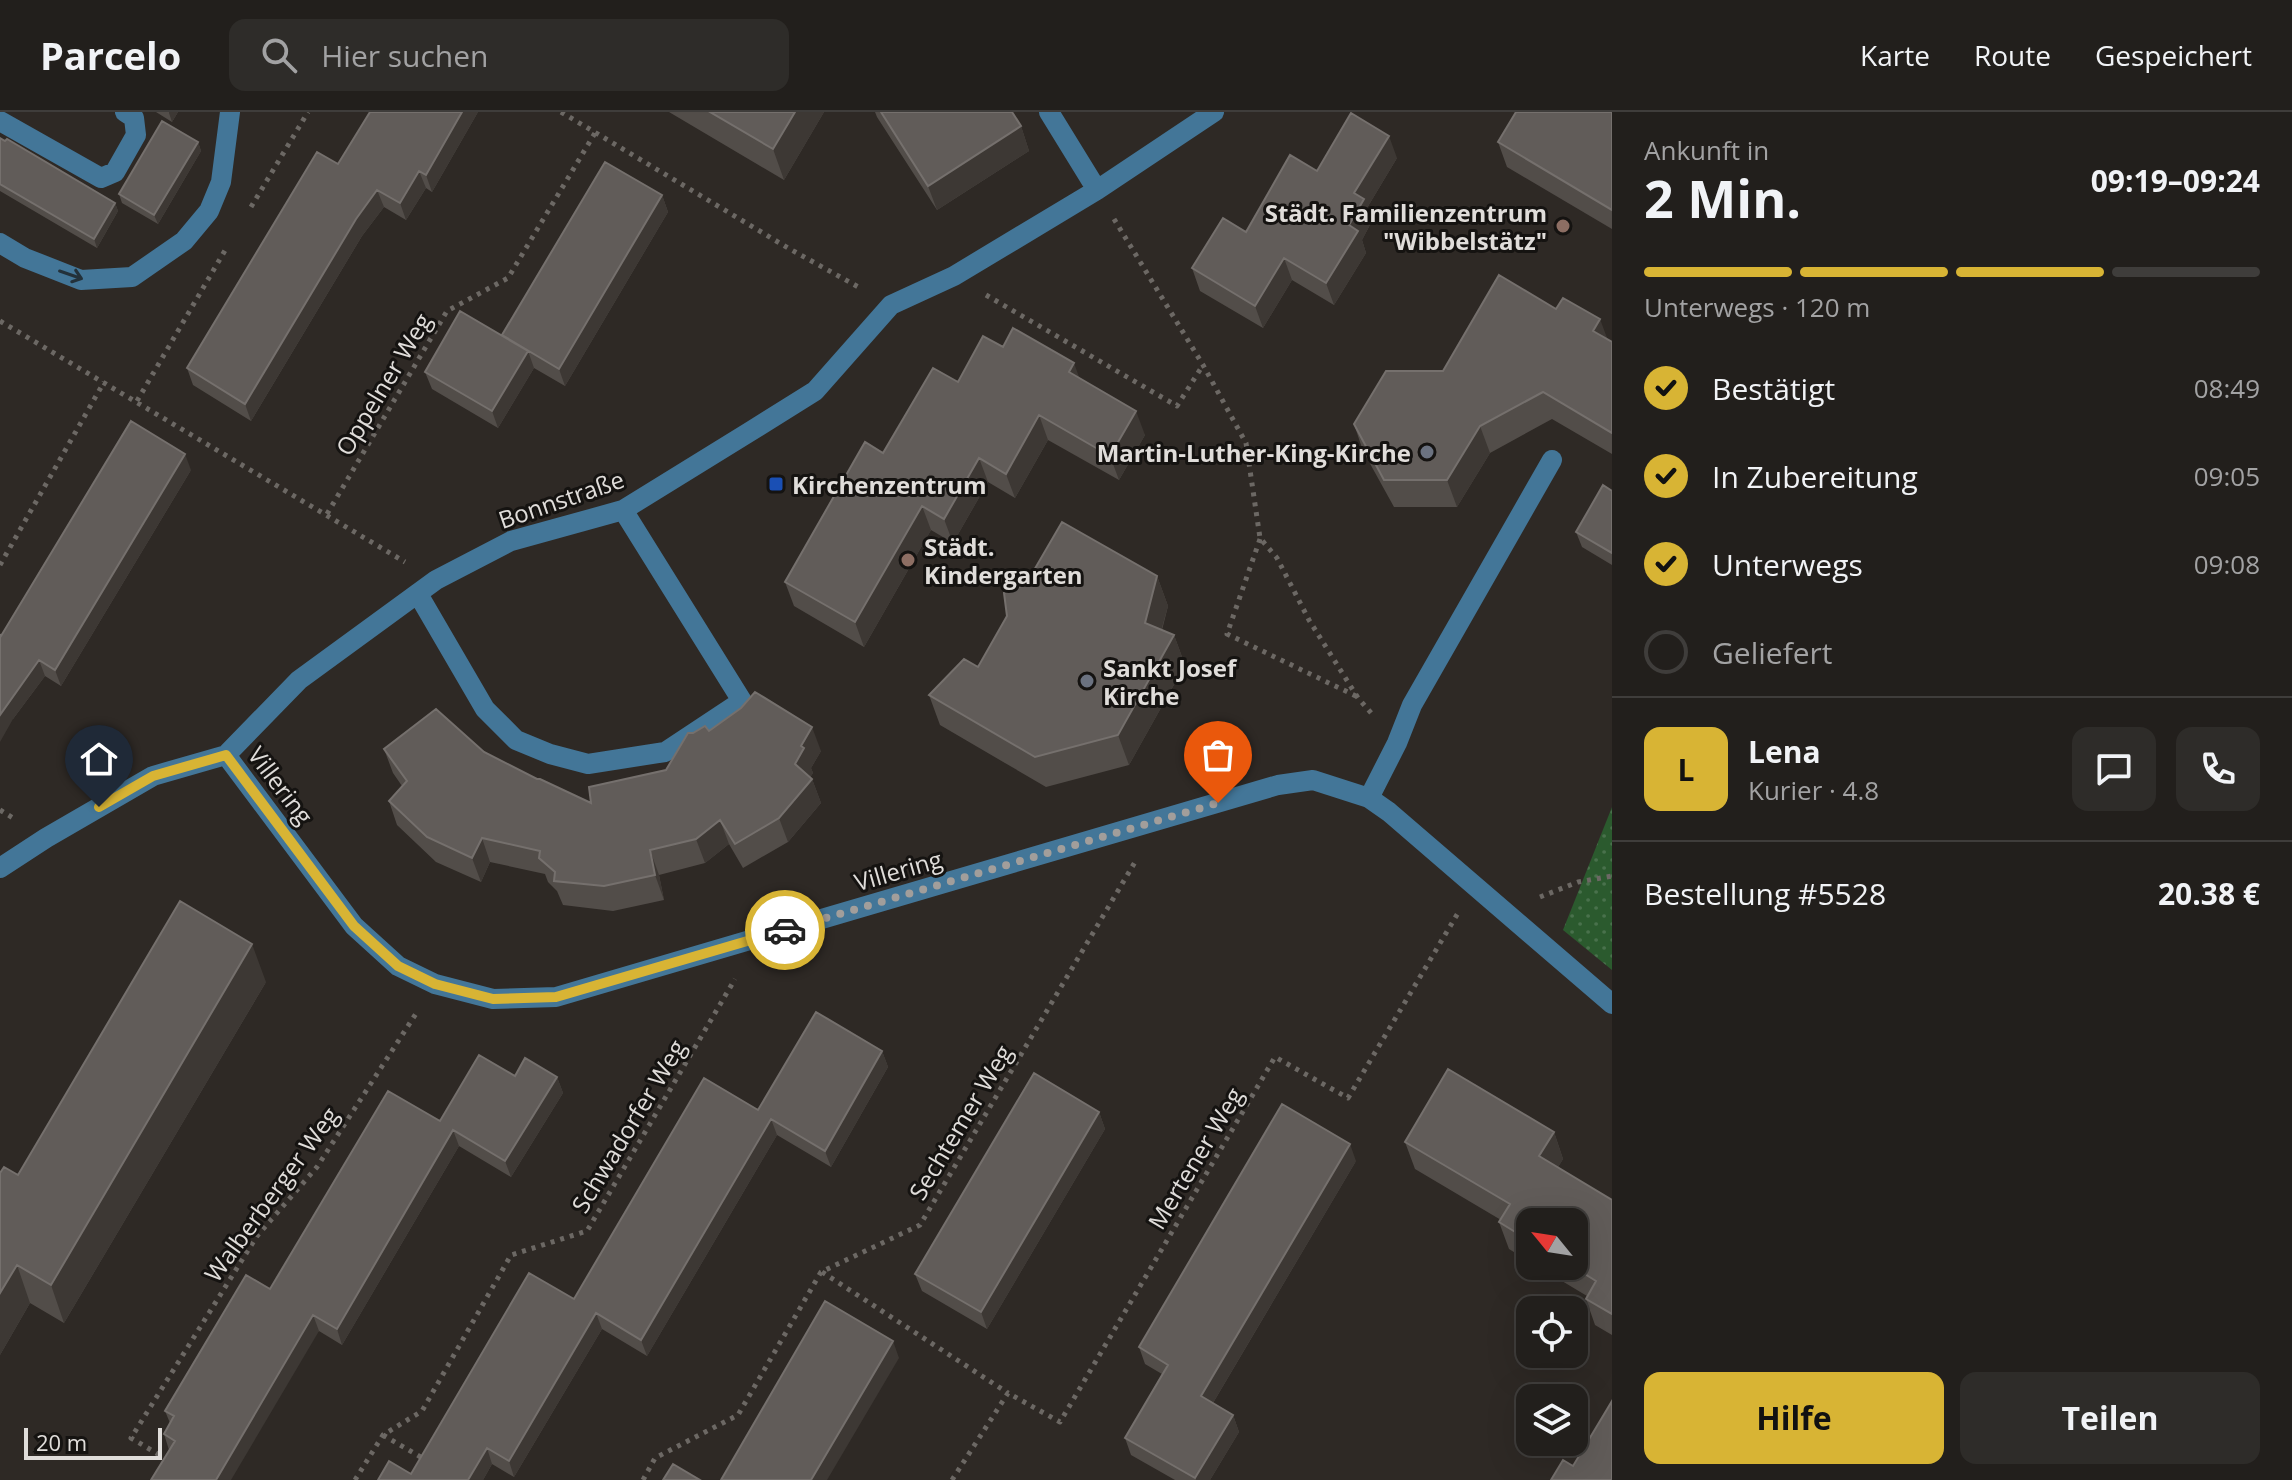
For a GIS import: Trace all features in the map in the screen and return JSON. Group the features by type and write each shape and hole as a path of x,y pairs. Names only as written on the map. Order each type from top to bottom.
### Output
{"street":[{"path":"0,121 101,178 115,172 136,135 134,118 125,112"},
{"path":"0,243 25,258 81,280 132,277 184,241 209,211 221,182 230,112"},
{"path":"1049,112 1097,190"},
{"name":"Bonnstraße","path":"0,868 153,776 226,755 299,680 436,580 511,541 623,510 815,391 891,305 954,276 1097,190 1214,112"},
{"path":"1369,798 1412,705 1552,460"},
{"path":"418,594 485,709 516,740 550,754 588,764 665,752 742,701 623,510"},
{"name":"Villering","path":"226,755 354,926 398,966 435,984 493,999 556,997 1278,785 1313,780 1369,798 1389,812 1612,1004"}],"path":[{"path":"245,217 308,112"},
{"path":"561,112 788,248 891,305"},
{"name":"Oppelner Weg","path":"327,515 447,311 508,278 595,133"},
{"path":"1097,190 1203,365 1246,443 1260,538 1227,634 1358,698"},
{"path":"137,401 229,243"},
{"path":"954,276 1177,406 1203,365"},
{"path":"0,321 436,580"},
{"path":"0,565 104,382"},
{"path":"1260,538 1277,558 1309,620 1358,698 1397,743"},
{"name":"Sechtemer Weg","path":"821,1272 920,1225 1159,822"},
{"path":"1505,910 1578,882 1612,876"},
{"name":"Mertener Weg","path":"1008,1393 1060,1422 1275,1057 1348,1098 1475,885"},
{"name":"Schwadorfer Weg","path":"355,1480 383,1435 422,1411 511,1255 587,1231 760,937"},
{"name":"Walberberger Weg","path":"178,1466 131,1438 257,1236 317,1167 435,984"},
{"path":"643,1480 655,1458 738,1415 821,1272 1008,1393 952,1480"},
{"path":"383,1435 435,1465"}],"green space":[{"path":"1612,807 1612,970 1563,930"}],"building":[{"path":"370,112 462,112 426,175 419,171 400,203 377,190 356,219 245,404 187,368 317,152 338,164"},
{"path":"710,112 795,112 773,149"},
{"path":"881,112 1012,112 1021,126 928,186"},
{"path":"1516,112 1612,112 1612,210 1498,142"},
{"path":"1351,113 1389,136 1354,193 1364,199 1349,225 1358,231 1326,283 1284,258 1255,306 1192,268 1223,218 1246,232 1290,155 1317,171"},
{"path":"162,121 198,142 154,215 119,194"},
{"path":"0,138 7,139 115,203 94,239 0,184"},
{"path":"605,162 662,195 559,369 502,335"},
{"path":"1499,275 1556,309 1563,298 1600,319 1593,331 1612,342 1612,433 1543,392 1480,426 1447,480 1384,480 1354,424 1386,371 1443,371"},
{"path":"460,311 528,351 492,411 425,372"},
{"path":"1013,328 1074,363 1069,372 1136,411 1110,456 1039,415 1006,474 979,458 944,519 922,506 855,622 785,582 865,442 883,453 933,368 958,382 983,336 1003,347"},
{"path":"131,421 185,454 55,670 39,660 0,715 0,635"},
{"path":"1603,485 1612,491 1612,553 1576,532"},
{"name":"Sankt Josef Kirche","path":"1062,522 1157,576 1145,623 1174,635 1118,735 1035,757 929,695 964,659 978,667 1007,616 1004,593 1026,584"},
{"path":"755,692 812,727 795,764 812,779 779,818 735,844 720,820 696,839 650,850 655,875 604,886 554,881 555,872 539,858 540,851 482,838 472,858 427,837 389,801 407,781 384,749 436,709 484,752 591,803 589,787 666,770 688,733 705,726 709,731 741,708"},
{"path":"180,901 252,944 51,1285 17,1265 0,1293 0,1173 4,1167 18,1175"},
{"path":"816,1012 882,1051 825,1151 771,1119 641,1340 596,1313 509,1461 487,1448 468,1480 378,1480 389,1461 411,1474 529,1273 574,1299 704,1078 758,1110"},
{"path":"479,1055 515,1076 525,1058 557,1077 505,1161 453,1130 337,1329 313,1315 216,1480 151,1480 175,1441 164,1434 174,1416 165,1411 246,1275 270,1289 388,1091 440,1121"},
{"path":"1448,1069 1554,1132 1539,1156 1612,1200 1612,1314 1588,1300 1596,1281 1588,1276 1588,1208 1516,1208 1516,1232 1499,1222 1510,1204 1405,1142"},
{"path":"1034,1073 1099,1112 981,1312 915,1274"},
{"path":"1282,1104 1350,1144 1201,1396 1233,1415 1195,1478 1125,1438 1168,1365 1139,1347"},
{"path":"825,1301 893,1341 811,1480 721,1480"},
{"path":"1612,1401 1612,1480 1551,1480 1563,1460 1573,1466 1579,1456 1588,1456 1588,1441"},
{"path":"673,1464 700,1480 663,1480"}],"way so far":[{"path":"785,930 1218,803"}],"place":[{"name":"Städt. Familienzentrum \"Wibbelstätz\"","path":"1563,226"},
{"name":"Martin-Luther-King-Kirche","path":"1427,452"},
{"name":"Kirchenzentrum","path":"776,484"},
{"name":"Städt. Kindergarten","path":"908,560"},
{"name":"Sankt Josef Kirche","path":"1087,681"}],"route":[{"path":"99,807 153,776 226,755 354,926 398,966 435,984 493,999 556,997 785,930"}]}
